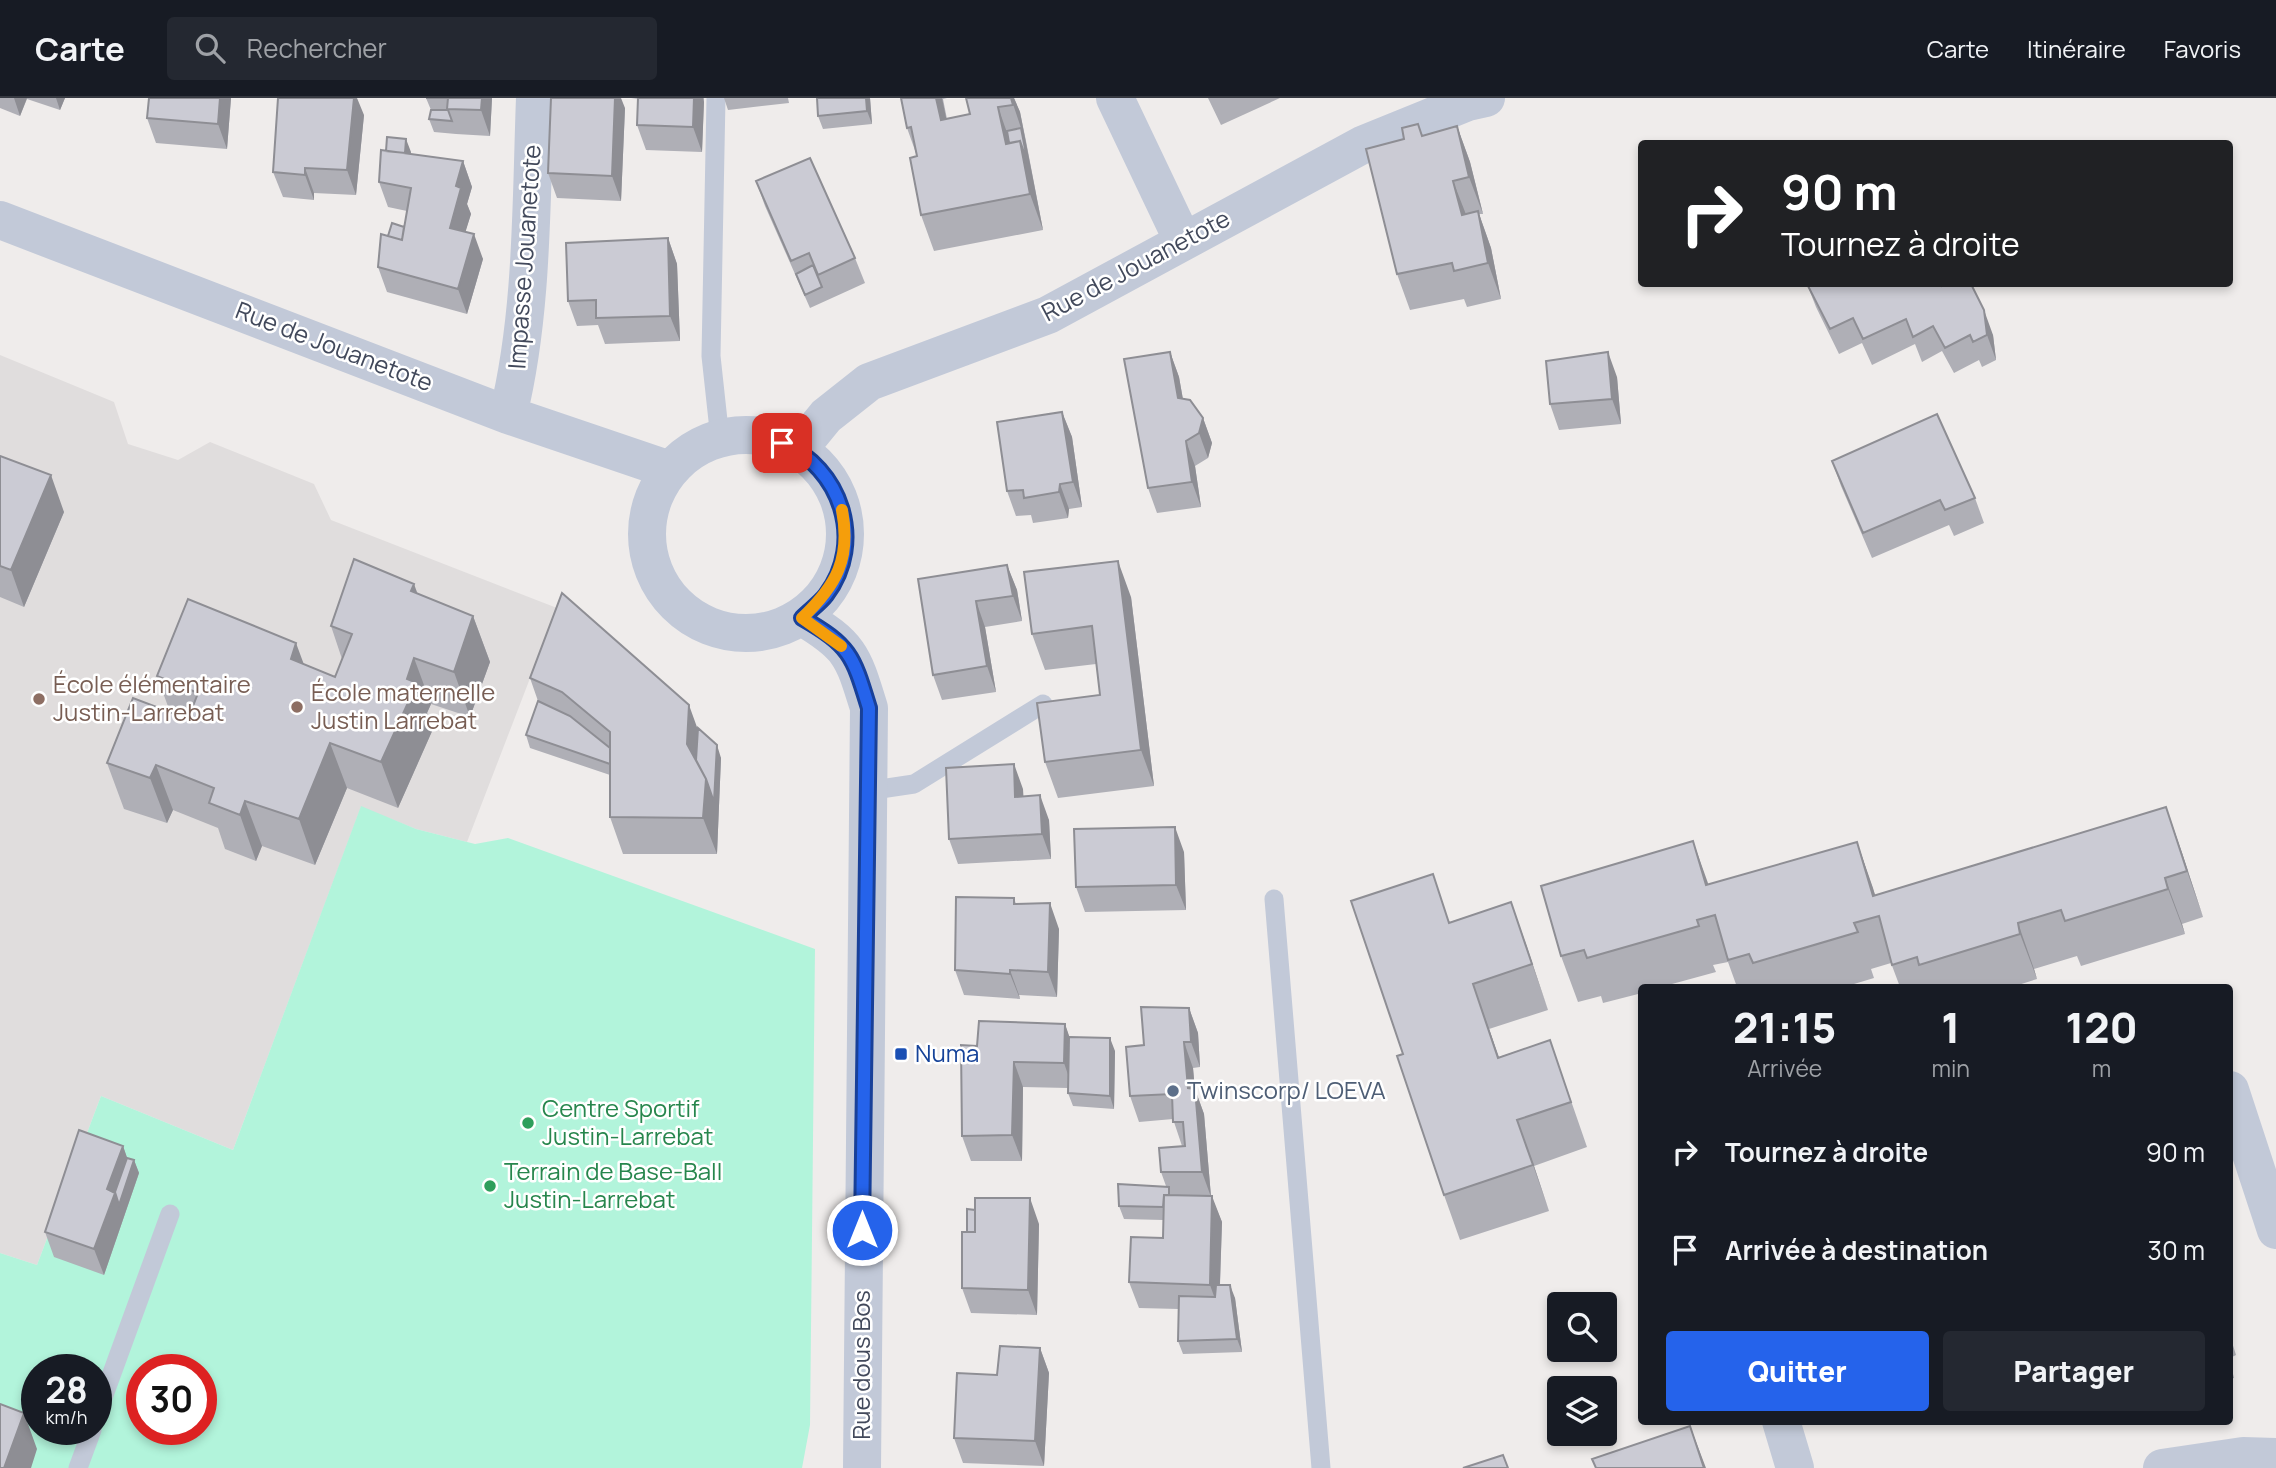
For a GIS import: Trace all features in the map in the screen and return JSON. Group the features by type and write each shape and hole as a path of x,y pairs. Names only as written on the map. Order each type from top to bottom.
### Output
{"street":[{"name":"Impasse Jouanetote","path":"508,415 519,362 530,228 535,98"},
{"path":"1115,98 1183,242"},
{"name":"Rue de Jouanetote","path":"799,449 826,416 869,382 1048,315 1364,144 1468,102 1486,98"},
{"name":"Rue de Jouanetote","path":"0,220 508,415 670,470"},
{"path":"765,436 799,449 824,471 840,500 846,533 841,566 826,595 802,618 761,634 718,630 679,609 654,573 646,530 652,498 670,470 696,447 720,439 765,436"},
{"name":"Rue dous Bos","path":"802,618 823,630 853,657 869,708 862,1468"},
{"path":"2233,1099 2276,1230"},
{"path":"1782,1425 1795,1468"},
{"path":"2162,1468 2243,1456 2276,1457"}],"lane":[{"path":"716,98 711,356 720,439"},
{"path":"867,791 914,784 1043,704"},
{"path":"1274,899 1321,1468"},
{"path":"112,1373 170,1214"},
{"path":"78,1468 86,1445"}],"shaded area":[{"name":"École maternelle Justin Larrebat","path":"0,355 114,402 128,444 178,460 210,442 314,484 331,520 557,608 467,842 416,829 361,807 233,1150 101,1096 37,1265 0,1253"}],"green space":[{"name":"Terrain de Base-Ball Justin-Larrebat","path":"361,806 416,829 475,844 508,838 815,949 810,1425 802,1468 0,1468 0,1253 37,1265 101,1096 233,1150"}],"building":[{"path":"149,98 220,98 218,124 147,118"},
{"path":"278,98 354,98 347,170 305,168 305,175 273,172"},
{"path":"448,98 482,98 481,110 447,109"},
{"path":"551,98 615,98 612,176 548,173"},
{"path":"638,98 694,98 693,127 637,125"},
{"path":"817,98 866,98 867,111 818,116"},
{"path":"901,98 936,98 941,120 970,114 966,98 1011,98 1013,105 998,107 1006,144 1020,141 1030,194 921,215 910,158 917,156 911,127 907,128"},
{"path":"431,110 448,110 452,121 429,119"},
{"path":"1418,124 1422,136 1457,126 1469,177 1453,181 1462,215 1478,211 1488,263 1454,271 1452,263 1397,274 1366,149 1404,139 1402,128"},
{"path":"1021,128 1028,164 1020,141 1009,143 1007,131"},
{"path":"387,137 406,139 405,153 386,151"},
{"path":"381,150 463,161 456,186 461,188 450,228 474,234 458,289 378,267 381,234 402,240 411,188 379,182"},
{"path":"810,158 855,258 818,275 809,253 791,261 756,181"},
{"path":"392,223 404,227 402,240 388,236"},
{"path":"668,238 670,316 596,318 596,300 568,301 566,243"},
{"path":"813,265 822,287 805,295 796,274"},
{"path":"1809,287 1972,287 1984,310 1987,335 1973,342 1970,335 1945,348 1933,326 1913,337 1906,319 1863,339 1853,318 1830,329"},
{"path":"1170,352 1178,398 1190,400 1203,418 1199,433 1186,441 1192,482 1148,488 1124,359"},
{"path":"1608,352 1612,399 1550,404 1546,361"},
{"path":"1062,412 1073,482 1060,484 1059,492 1024,498 1023,490 1007,491 997,422"},
{"path":"1937,414 1975,498 1945,510 1940,500 1863,533 1832,461"},
{"path":"0,456 51,475 11,570 0,566"},
{"path":"354,559 414,584 411,591 473,616 454,672 414,658 407,679 417,683 381,762 330,743 299,819 245,801 240,815 209,803 214,788 156,765 150,778 107,763 133,698 188,719 198,693 157,676 188,599 296,643 291,659 335,677 352,634 331,626"},
{"path":"1118,561 1141,750 1045,762 1037,703 1100,695 1092,626 1032,634 1024,572"},
{"path":"1007,565 1013,596 976,601 987,666 933,675 918,579"},
{"path":"562,593 689,705 687,744 706,779 703,818 610,817 610,732 562,692 530,678"},
{"path":"538,701 570,716 610,748 610,764 526,735"},
{"path":"698,728 717,745 714,802 696,760"},
{"path":"1014,764 1015,797 1040,795 1042,834 949,839 946,768"},
{"path":"2166,807 2187,871 2165,878 2168,889 2065,921 2061,910 2018,923 2020,934 1919,965 1917,957 1892,965 1879,916 1854,923 1858,932 1753,963 1749,954 1728,960 1715,915 1697,920 1699,926 1587,958 1584,950 1561,956 1541,886 1693,841 1706,885 1857,842 1873,896"},
{"path":"1175,827 1176,885 1076,887 1074,829"},
{"path":"1433,874 1449,923 1511,902 1532,964 1473,984 1498,1058 1550,1040 1571,1102 1517,1120 1533,1165 1444,1195 1397,1056 1403,1054 1351,901"},
{"path":"956,897 1014,898 1014,904 1050,903 1048,972 1010,970 1010,974 955,970"},
{"path":"1141,1007 1189,1008 1191,1042 1184,1042 1188,1088 1195,1089 1202,1172 1161,1172 1159,1148 1185,1146 1183,1122 1173,1122 1172,1094 1130,1096 1126,1047 1144,1045"},
{"path":"979,1021 1065,1024 1064,1063 1014,1062 1012,1135 962,1136 961,1045 977,1046"},
{"path":"1069,1037 1110,1038 1110,1096 1068,1093"},
{"path":"79,1130 123,1146 107,1189 115,1193 94,1249 45,1232"},
{"path":"127,1158 134,1160 119,1205 115,1192"},
{"path":"1118,1184 1169,1187 1169,1195 1164,1195 1163,1207 1119,1206"},
{"path":"1164,1195 1212,1196 1210,1285 1129,1282 1131,1237 1163,1238"},
{"path":"975,1198 1030,1198 1028,1290 962,1288 962,1232 975,1232"},
{"path":"967,1209 975,1210 975,1232 967,1232"},
{"path":"1216,1285 1230,1285 1237,1339 1178,1341 1179,1296 1215,1297"},
{"path":"1000,1346 1040,1348 1035,1441 954,1438 957,1373 997,1375"},
{"path":"0,1404 21,1412 21,1421 4,1468 0,1468"},
{"path":"1690,1426 1704,1468 1596,1468 1592,1459"},
{"path":"1503,1455 1508,1468 1463,1468"}],"slow traffic":[{"path":"841,646 823,630 802,618 826,595 841,566 846,533 842,510"}],"place":[{"name":"École élémentaire Justin-Larrebat","path":"39,699"},
{"name":"École maternelle Justin Larrebat","path":"297,707"},
{"name":"Numa","path":"901,1054"},
{"name":"Twinscorp/ LOEVA","path":"1173,1091"},
{"name":"Centre Sportif Justin-Larrebat","path":"528,1123"},
{"name":"Terrain de Base-Ball Justin-Larrebat","path":"490,1186"}],"route":[{"path":"782,443 799,449 824,471 840,500 846,533 841,566 826,595 802,618 823,630 853,657 869,708 862,1230"}]}
